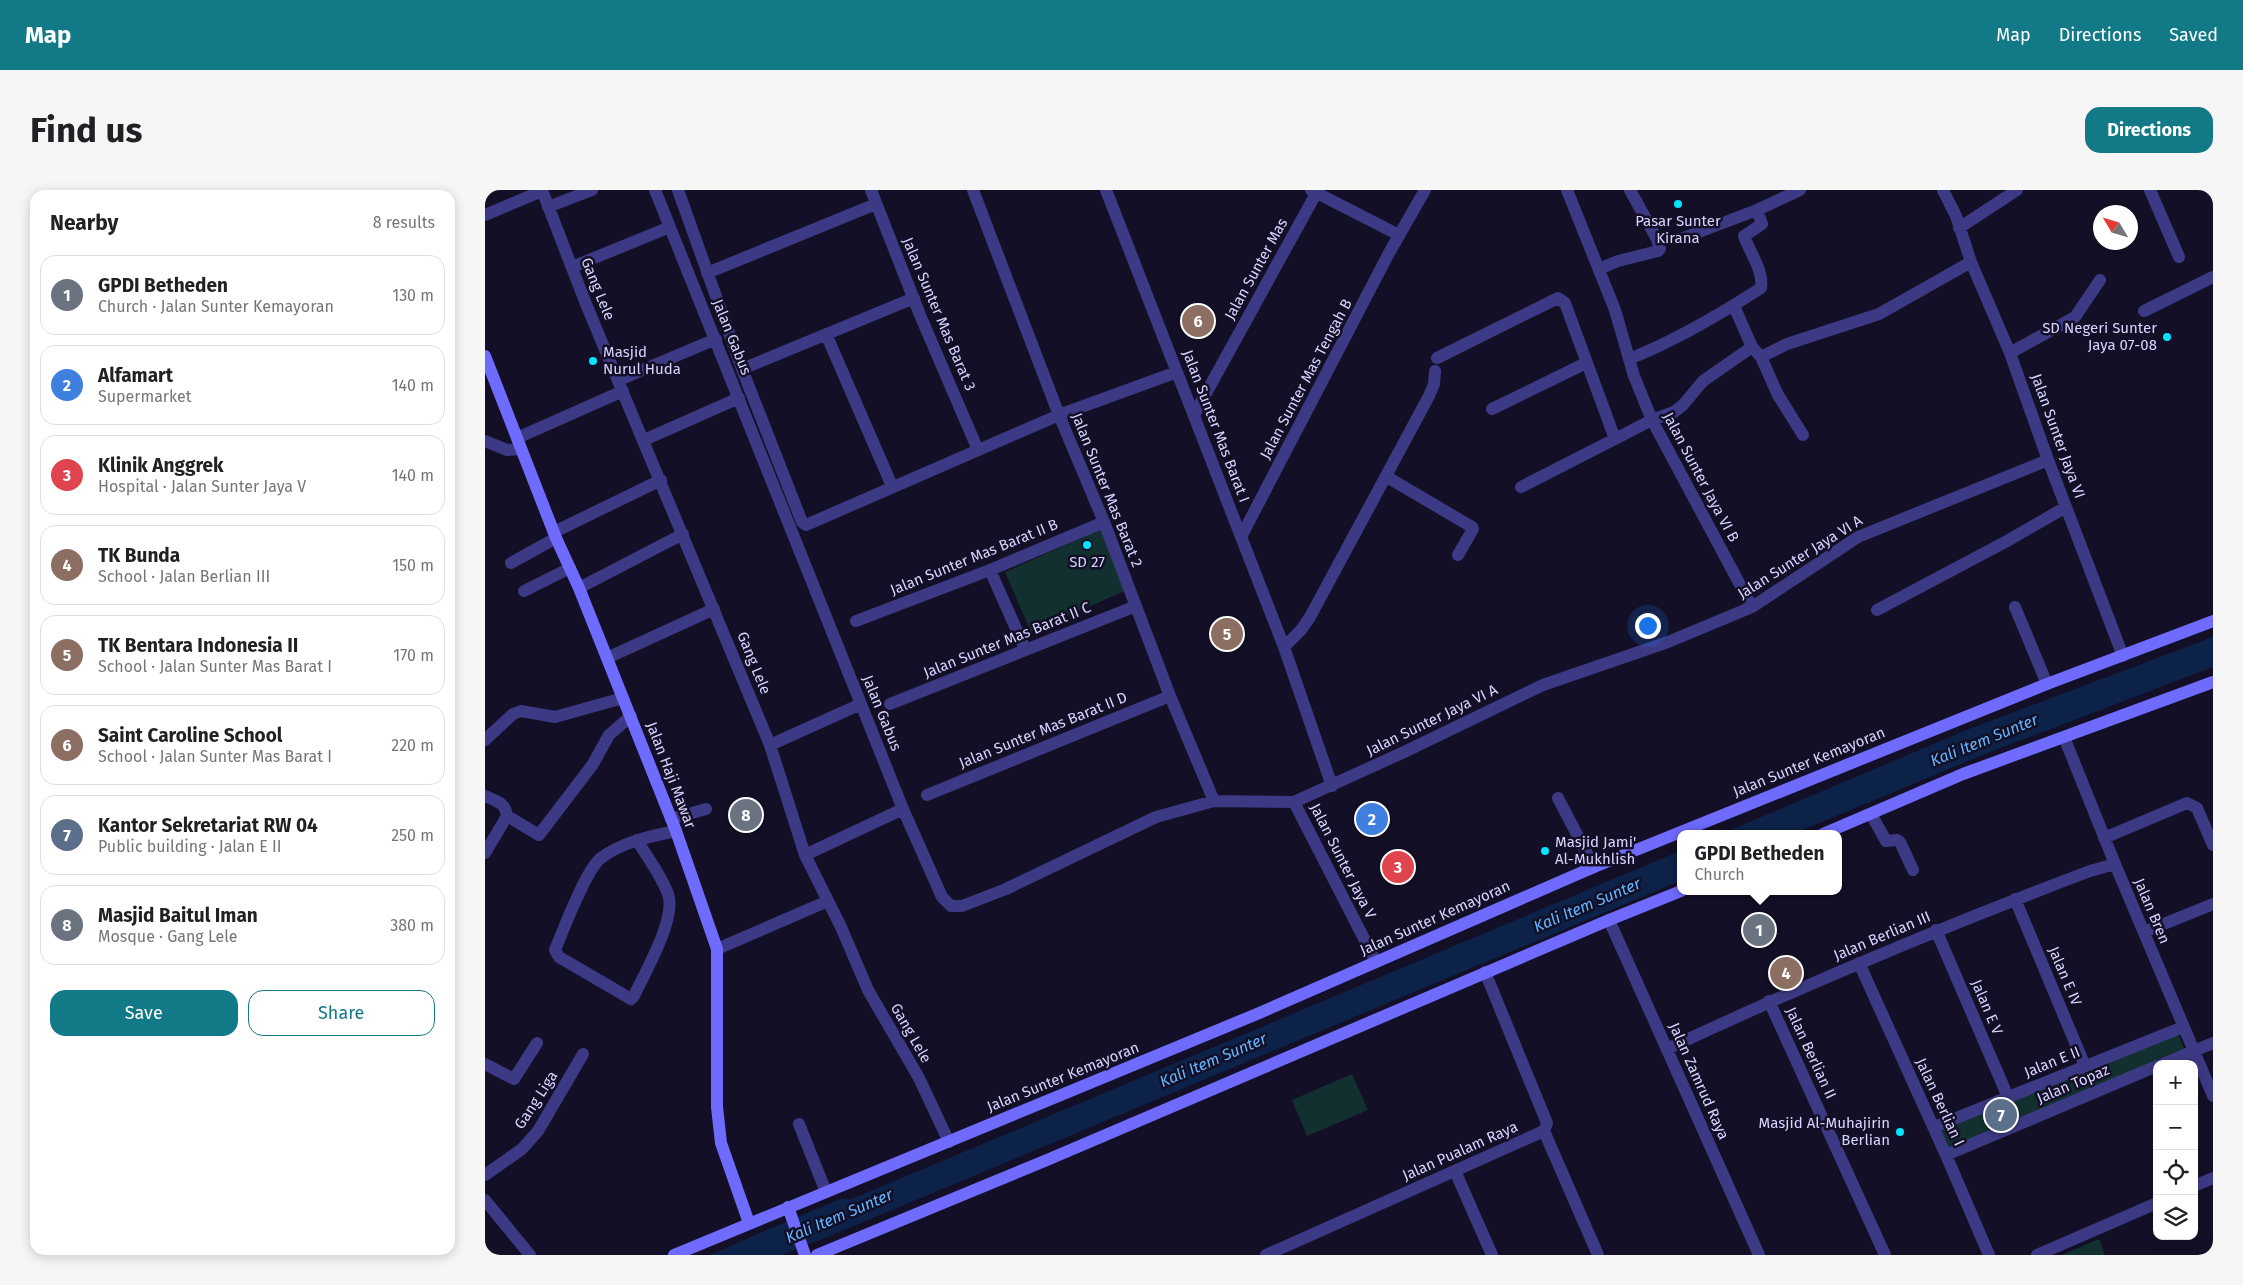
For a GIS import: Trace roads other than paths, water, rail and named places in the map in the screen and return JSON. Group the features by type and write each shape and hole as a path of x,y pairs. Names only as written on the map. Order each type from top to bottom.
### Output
{"main road":[{"name":"Jalan Haji Mawar","path":"485,356 555,535 579,588 674,825 717,949 717,1107 721,1143 749,1224"},
{"name":"Jalan Sunter Kemayoran","path":"1686,830 2047,684 2213,621"},
{"path":"1833,830 1963,774 2213,682"},
{"name":"Jalan Sunter Kemayoran","path":"674,1255 1249,1018 1594,867 1677,833"},
{"path":"817,1255 1677,893"},
{"path":"789,1209 804,1253"}],"street":[{"path":"485,215 542,190"},
{"name":"Gang Lele","path":"542,190 572,267 770,745 805,855 868,990 919,1078 949,1142"},
{"path":"548,207 592,190"},
{"name":"Jalan Gabus","path":"655,190 903,809 943,897 951,906 962,906 1015,885 1156,816 1214,801 1294,802"},
{"path":"678,190 742,369 802,522 806,525 1059,415 1177,372"},
{"name":"Jalan Sunter Mas Barat 3","path":"871,190 978,450"},
{"name":"Jalan Sunter Mas Barat 2","path":"973,190 1059,415 1104,522 1214,801"},
{"name":"Jalan Sunter Mas Barat I","path":"1105,190 1283,647 1332,786"},
{"name":"Jalan Sunter Mas Tengah B","path":"1241,537 1399,235 1425,190"},
{"name":"Jalan Sunter Jaya VI B","path":"1567,190 1615,310 1629,359 1652,420 1752,607"},
{"path":"1599,269 1618,261 1660,249 1657,239 1630,190"},
{"path":"1683,238 1757,210 1800,190"},
{"name":"Jalan Sunter Jaya VI","path":"1943,190 2010,353 2048,460 2123,656"},
{"path":"1959,228 2017,190"},
{"path":"2150,190 2179,257"},
{"path":"1315,191 1399,235"},
{"name":"Jalan Sunter Mas","path":"1194,415 1315,191"},
{"path":"707,273 876,204"},
{"path":"1629,359 1650,351 1734,306 1762,286 1755,262 1744,236 1762,224 1757,210"},
{"path":"572,267 670,227"},
{"path":"1761,357 1787,344 1879,314 1971,262"},
{"path":"2144,311 2213,276"},
{"path":"2010,353 2075,317 2100,280"},
{"path":"742,369 914,298"},
{"path":"1437,358 1558,298 1565,303 1615,439"},
{"path":"1734,306 1751,347 1761,357 1778,395 1803,435"},
{"path":"826,334 892,486"},
{"path":"485,442 512,450 519,444 621,386 716,339"},
{"path":"1521,487 1652,420 1674,412 1703,380 1751,347"},
{"path":"1492,409 1586,363"},
{"path":"1283,647 1301,630 1310,617 1387,477 1431,390 1435,371"},
{"path":"644,440 739,398"},
{"name":"Jalan Sunter Jaya VI A","path":"1294,802 1332,786 1543,685 1668,642 1752,607 1863,535 2048,460"},
{"path":"1387,477 1455,516 1473,529 1459,554"},
{"path":"511,563 555,535 661,480"},
{"path":"1877,610 2007,541 2066,507"},
{"name":"Jalan Sunter Mas Barat II B","path":"856,621 990,570 1104,522"},
{"path":"579,588 683,534"},
{"path":"524,591 570,568"},
{"path":"990,570 1025,649"},
{"name":"Jalan Sunter Mas Barat II C","path":"890,704 1136,606"},
{"path":"2015,607 2047,684"},
{"path":"607,658 714,609"},
{"name":"Jalan Sunter Mas Barat II D","path":"927,795 1171,696"},
{"path":"485,740 513,714 521,711 555,717 623,698"},
{"path":"770,745 861,704"},
{"path":"507,816 538,836 593,764 609,735 631,716"},
{"name":"Jalan Bren","path":"2064,737 2104,838 2213,1096"},
{"path":"485,796 503,804 506,808 507,816 485,853"},
{"path":"1558,798 1594,867"},
{"name":"Jalan Sunter Jaya V","path":"1294,802 1376,962"},
{"path":"2104,838 2187,803 2197,808 2213,845"},
{"path":"637,840 668,895 669,914 664,931 634,996 631,998 559,957 555,950 593,865 601,857 637,840 674,825 706,809"},
{"path":"805,855 903,809"},
{"path":"1871,814 1886,841 1897,840 1899,842 1913,870"},
{"name":"Jalan Berlian III","path":"1667,1049 1769,1001 1936,930 2015,899 2115,864"},
{"name":"Jalan E IV","path":"2015,899 2085,1066"},
{"path":"717,949 828,901"},
{"path":"2144,932 2213,904"},
{"name":"Jalan Zamrud Raya","path":"1609,920 1759,1255"},
{"name":"Jalan E V","path":"1936,930 2008,1097"},
{"name":"Jalan Berlian I","path":"1859,963 1934,1127 1989,1255"},
{"path":"1485,972 1547,1123 1544,1131 1598,1255"},
{"name":"Jalan Berlian II","path":"1769,1001 1885,1255"},
{"name":"Jalan E II","path":"1934,1127 2183,1027"},
{"path":"2172,1060 2213,1043"},
{"path":"485,1064 514,1079 537,1044"},
{"name":"Gang Liga","path":"485,1176 521,1149 538,1131 583,1054"},
{"name":"Jalan Topaz","path":"1946,1155 2153,1068"},
{"path":"799,1124 826,1192"},
{"name":"Jalan Pualam Raya","path":"1265,1255 1544,1131"},
{"path":"1455,1171 1492,1255"},
{"path":"2198,1184 2213,1178"},
{"path":"485,1200 529,1255"},
{"path":"2037,1255 2153,1205"}],"water":[{"path":"2213,637 2213,667 1980,756 1803,830 1730,830 1969,729"},
{"path":"1677,852 1677,882 813,1243 804,1219"},
{"path":"780,1225 784,1241 780,1250 768,1255 710,1255"}],"waterway":[{"name":"Kali Item Sunter","path":"745,1255 844,1213"}],"place":[{"name":"Pasar Sunter Kirana","path":"1678,204"},
{"name":"Saint Caroline School","path":"1198,321"},
{"name":"SD Negeri Sunter Jaya 07-08","path":"2167,337"},
{"name":"Masjid Nurul Huda","path":"593,361"},
{"name":"SD 27","path":"1087,545"},
{"name":"TK Bentara Indonesia II","path":"1227,634"},
{"name":"Masjid Baitul Iman","path":"746,815"},
{"name":"Alfamart","path":"1372,819"},
{"name":"Masjid Jami' Al-Mukhlish","path":"1545,851"},
{"name":"Klinik Anggrek","path":"1398,867"},
{"name":"GPDI Betheden","path":"1759,930"},
{"name":"TK Bunda","path":"1786,973"},
{"name":"Kantor Sekretariat RW 04","path":"2001,1115"},
{"name":"Masjid Al-Muhajirin Berlian","path":"1900,1132"}]}
